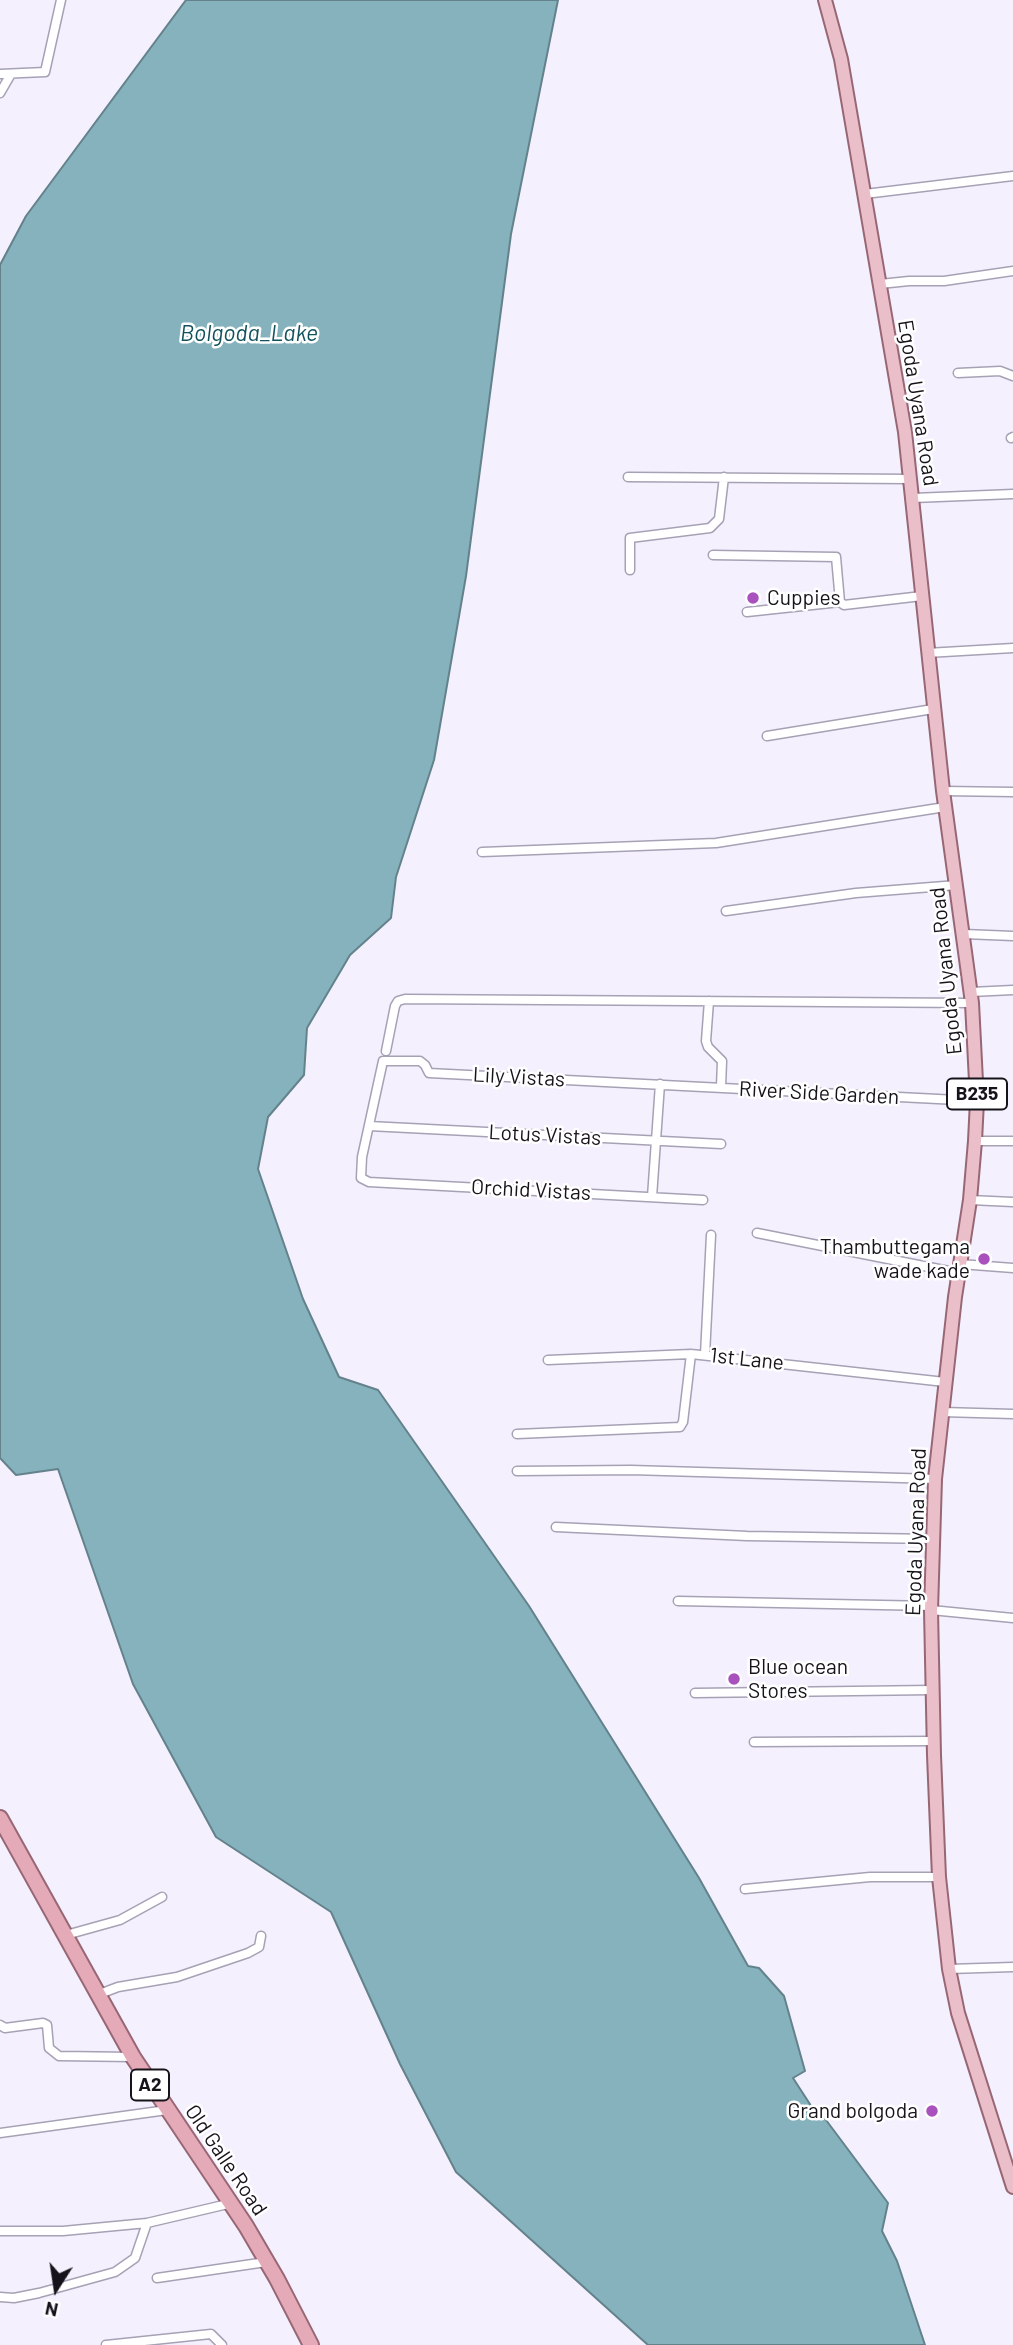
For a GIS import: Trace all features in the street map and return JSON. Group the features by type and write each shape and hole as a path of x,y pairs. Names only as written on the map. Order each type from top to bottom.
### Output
{"highway":[{"name":"Old Galle Road","path":"0,1818 133,2057 232,2203 277,2279 311,2345"}],"main road":[{"name":"Egoda Uyana Road","path":"825,0 841,59 911,479 933,709 971,998 977,1101 975,1141 935,1479 932,1608 934,1741 939,1877 949,1969 958,2013 1011,2172 1013,2187"}],"street":[{"path":"0,74 45,72 61,0"},
{"path":"0,93 12,74"},
{"path":"865,194 1013,176"},
{"path":"880,284 944,281 1013,271"},
{"path":"958,373 1000,371 1013,376"},
{"path":"628,477 911,479"},
{"path":"630,570 630,538 710,528 719,519 724,477"},
{"path":"913,498 1013,494"},
{"path":"713,555 836,556 840,602 844,606 922,596"},
{"path":"747,612 840,602"},
{"path":"927,653 1013,648"},
{"path":"767,736 933,709"},
{"path":"943,791 1013,792"},
{"path":"482,852 716,843 945,807"},
{"path":"726,911 856,893 957,885"},
{"path":"964,934 1013,936"},
{"path":"386,1051 395,1006 398,1001 405,999 709,1001 971,998 1013,990"},
{"path":"709,1001 706,1041 722,1062 721,1087"},
{"name":"Lily Vistas","path":"369,1126 383,1061 420,1061 429,1073 660,1084"},
{"path":"652,1197 660,1084"},
{"name":"River Side Garden","path":"660,1084 977,1101"},
{"name":"Lotus Vistas","path":"369,1126 721,1144"},
{"name":"Orchid Vistas","path":"369,1126 362,1157 361,1178 369,1182 703,1200"},
{"path":"975,1141 1013,1141"},
{"path":"970,1200 1013,1202"},
{"path":"757,1233 960,1269 1013,1268"},
{"path":"705,1355 711,1235"},
{"path":"517,1434 680,1427 683,1422 691,1354"},
{"name":"1st Lane","path":"548,1360 691,1354 945,1382"},
{"path":"942,1412 1013,1415"},
{"path":"517,1471 631,1470 935,1479"},
{"path":"556,1527 747,1536 934,1539"},
{"path":"678,1601 932,1608 1013,1618"},
{"path":"695,1693 933,1690"},
{"path":"754,1742 934,1741"},
{"path":"745,1889 870,1877 939,1877"},
{"path":"66,1935 120,1920 162,1896"},
{"path":"97,1995 118,1987 165,1980 248,1953 259,1947 261,1936"},
{"path":"949,1969 1013,1967"},
{"path":"0,2025 5,2028 43,2023 47,2025 49,2048 59,2056 133,2057"},
{"path":"0,2133 167,2110"},
{"path":"0,2231 63,2231 147,2223 232,2203"},
{"path":"0,2297 14,2298 40,2293 115,2272 135,2258 147,2223"},
{"path":"157,2278 266,2262"},
{"path":"106,2345 211,2334 222,2345"}],"water":[{"name":"Bolgoda_Lake","path":"186,0 558,0 511,234 466,576 434,760 396,877 391,918 350,955 307,1028 304,1075 268,1117 258,1169 303,1299 339,1377 378,1390 529,1606 699,1878 748,1966 759,1968 784,1996 805,2071 793,2078 817,2115 823,2116 888,2203 882,2231 897,2261 925,2345 648,2345 456,2172 400,2064 331,1912 216,1837 133,1684 58,1469 16,1475 0,1458 0,265 26,216"}],"place":[{"name":"Cuppies","path":"753,598"},
{"name":"Thambuttegama wade kade","path":"984,1259"},
{"name":"Blue ocean Stores","path":"734,1679"},
{"name":"Grand bolgoda","path":"932,2111"}]}
